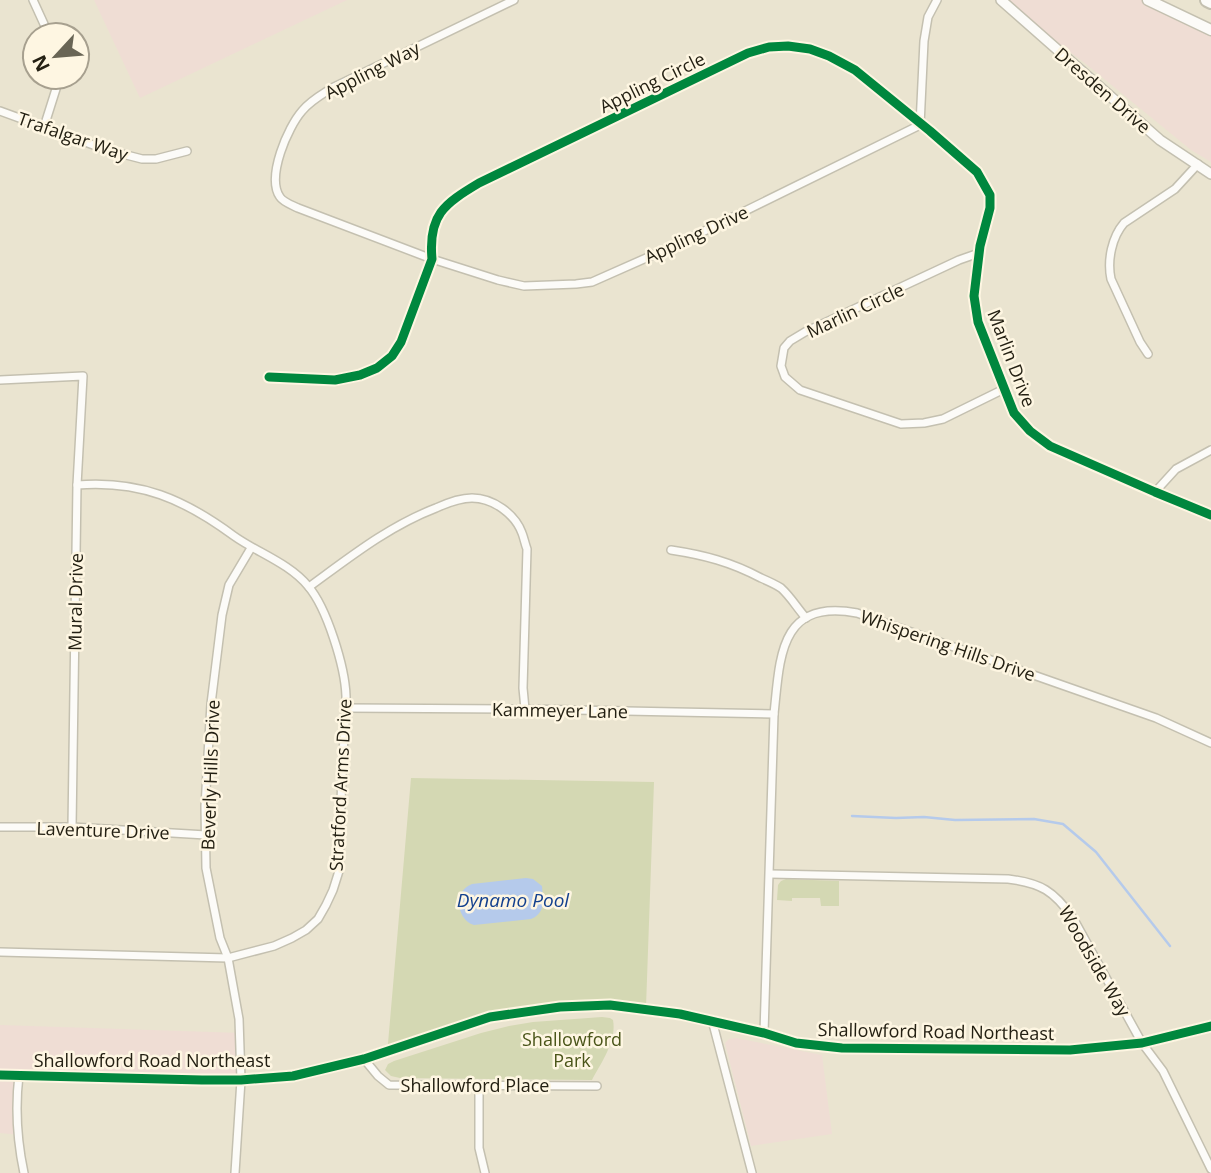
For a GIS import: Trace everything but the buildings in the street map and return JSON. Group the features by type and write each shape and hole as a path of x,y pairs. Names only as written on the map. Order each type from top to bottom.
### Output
{"main road":[{"path":"1148,0 1211,30"}],"street":[{"path":"33,0 43,21"},
{"name":"Appling Way","path":"341,224 298,208 278,195 276,167 287,136 300,113 332,88 514,0"},
{"path":"920,125 924,41 928,17 937,0"},
{"name":"Dresden Drive","path":"1001,0 1160,140 1211,174"},
{"name":"Appling Circle","path":"269,377 335,380 377,368 392,356 401,342 432,259 433,225 441,210 456,197 479,183 748,54 769,47 788,46 810,49 829,56 855,70 920,125"},
{"path":"44,127 55,91"},
{"name":"Trafalgar Way","path":"0,111 107,150 142,159 156,159 187,151"},
{"name":"Appling Drive","path":"341,224 432,259 498,280 524,286 592,282 680,243 920,125"},
{"name":"Marlin Drive","path":"920,125 977,172 990,195 974,296 978,322 1014,413 1030,431 1050,446 1211,515"},
{"path":"1148,354 1111,279 1110,257 1118,230 1124,223 1175,189 1198,164"},
{"name":"Marlin Circle","path":"979,253 805,332 784,348 781,366 785,377 800,390 901,424 943,419 1004,389"},
{"name":"Mural Drive","path":"0,380 83,376 77,485 72,827"},
{"path":"1155,492 1177,469 1211,450"},
{"name":"Stratford Arms Drive","path":"0,952 228,958 274,946 306,930 318,919 333,890 339,871 346,693 339,658 324,614 309,587 284,565 251,548 192,509 160,494 131,486 77,485"},
{"path":"309,587 381,535 416,516 451,502 471,498 484,499 500,507 522,532 527,549 523,688 525,709"},
{"name":"Beverly Hills Drive","path":"235,1173 241,1080 239,1020 228,958 220,939 206,867 205,806 211,704 222,614 229,585 251,548"},
{"path":"671,550 729,563 779,587 806,618 789,634 783,648 774,714 764,1033"},
{"name":"Whispering Hills Drive","path":"806,618 838,609 857,613 1156,718 1211,743"},
{"name":"Kammeyer Lane","path":"345,708 774,714"},
{"name":"Laventure Drive","path":"0,827 72,827 206,835"},
{"name":"Woodside Way","path":"770,874 1009,879 1026,881 1041,887 1061,901 1073,918 1142,1043 1163,1071 1211,1169"},
{"name":"Shallowford Road Northeast","path":"0,1075 241,1080 293,1076 364,1059 490,1017 560,1007 610,1005 680,1014 796,1042 842,1048 1070,1050 1142,1043 1211,1026"},
{"path":"712,1020 752,1173"},
{"name":"Shallowford Place","path":"364,1059 389,1085 597,1086"},
{"path":"19,1075 16,1104 24,1173"},
{"path":"479,1085 479,1148 485,1173"}],"shaded area":[{"path":"94,0 347,0 140,98"},
{"path":"996,0 1149,0 1211,29 1211,162 1191,150 1081,60"},
{"path":"0,1025 242,1033 243,1079 19,1075 21,1135 0,1133"},
{"path":"736,1038 822,1055 832,1134 751,1146 725,1043"}],"green space":[{"path":"411,778 654,782 646,1007 569,1008 479,1021 387,1055"},
{"path":"786,879 839,881 839,906 821,906 820,898 777,900 778,885"},
{"name":"Shallowford Park","path":"602,1017 613,1020 613,1036 592,1080 400,1078 391,1076 385,1070 388,1064 394,1061 509,1026"}],"water":[{"name":"Dynamo Pool","path":"533,879 542,886 542,905 536,916 531,919 474,925 463,917 460,898 472,884"}],"waterway":[{"path":"852,816 955,820 1034,819 1063,824 1096,852 1170,946"}],"cycle path":[{"path":"269,377 335,380 377,368 392,356 401,342 432,259 431,244 436,221 448,205 479,183 748,53 769,47 810,49 855,70 977,172 990,195 974,296 978,322 1014,413 1030,431 1050,446 1211,515"},
{"path":"0,1075 202,1080 293,1076 364,1059 490,1017 560,1007 610,1005 680,1014 796,1043 842,1048 1070,1050 1142,1043 1211,1026"}]}
